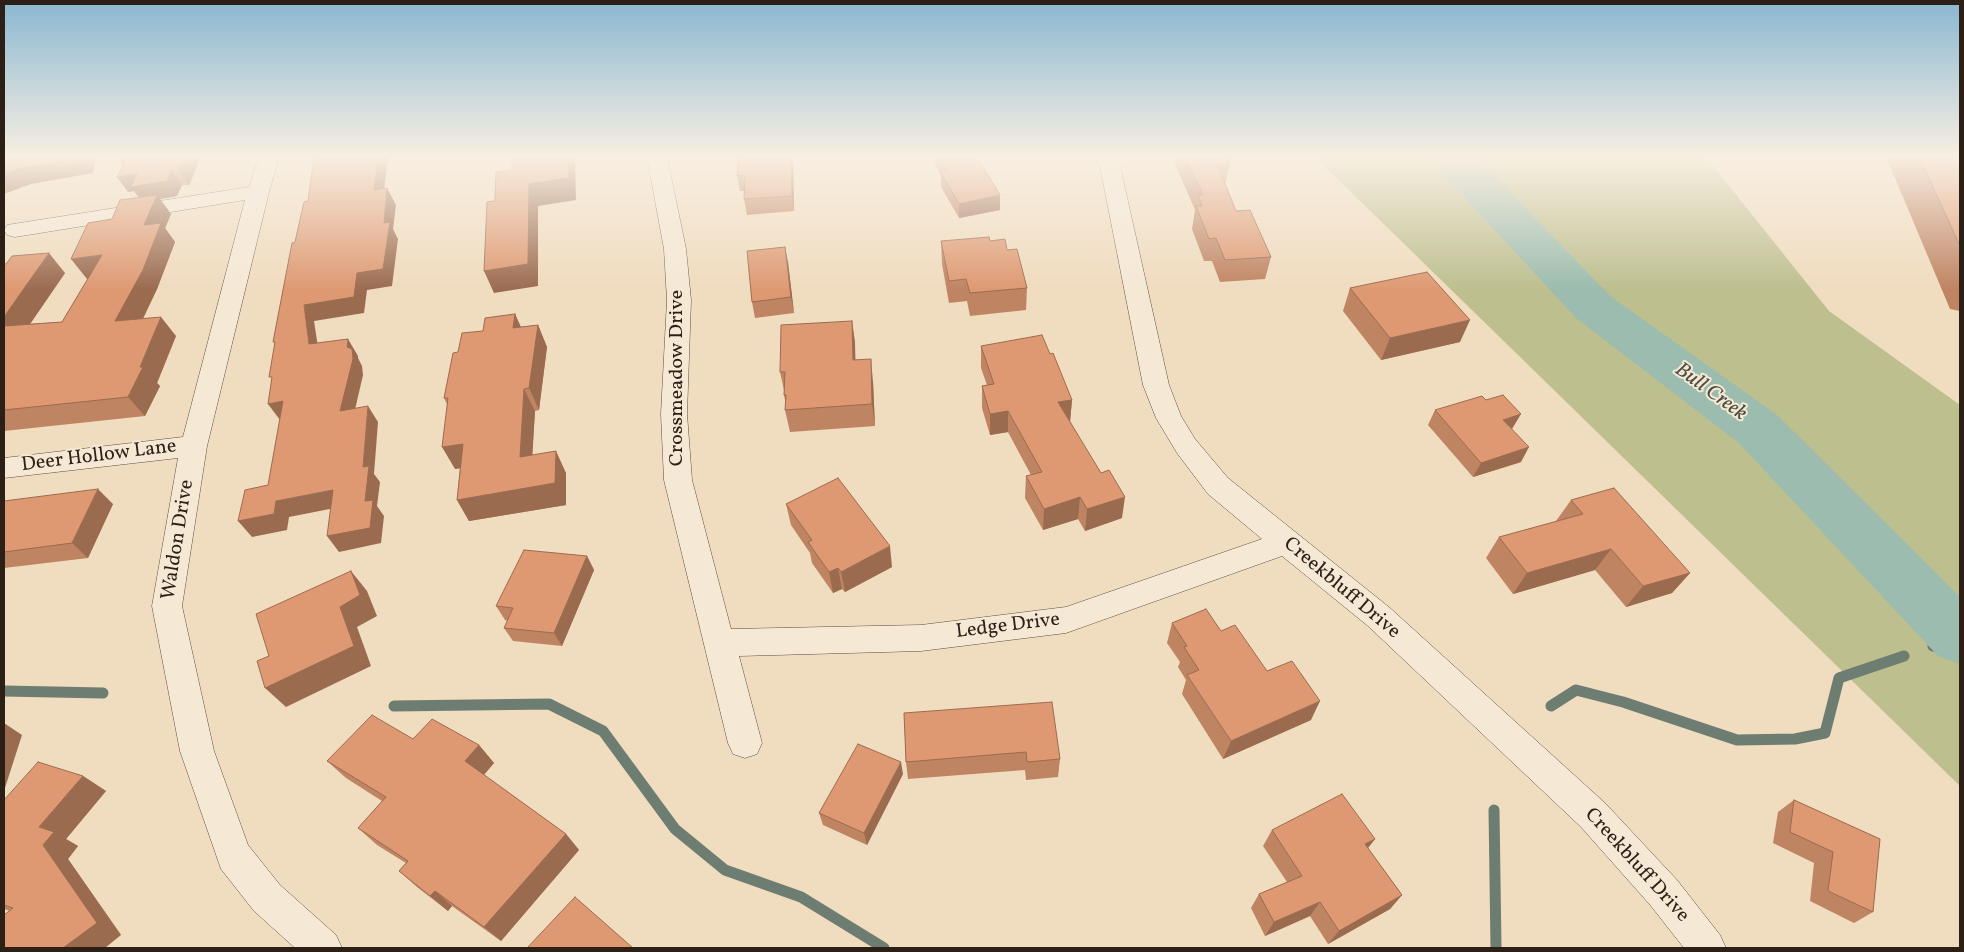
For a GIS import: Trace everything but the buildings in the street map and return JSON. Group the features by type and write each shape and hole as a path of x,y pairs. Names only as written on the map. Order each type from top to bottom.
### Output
{"street":[{"path":"15,230 198,201"},
{"name":"Waldon Drive","path":"256,201 194,446 168,606 197,751 234,856 267,898 323,948"},
{"name":"Crossmeadow Drive","path":"666,201 675,248 680,300 674,414 678,480 744,743"},
{"name":"Creekbluff Drive","path":"1117,201 1156,384 1170,418 1186,446 1218,486 1379,617 1593,815 1664,893 1707,948"},
{"name":"Deer Hollow Lane","path":"4,468 194,446"},
{"name":"Ledge Drive","path":"719,644 921,638 1066,620 1286,543"}],"green space":[{"path":"1361,201 1741,201 1829,311 1960,405 1960,786"}],"waterway":[{"name":"Bull Creek","path":"1493,201 1593,307 1758,429 1960,637"},
{"path":"1933,646 1960,637"},
{"path":"1551,706 1576,690 1623,702 1737,740 1795,739 1825,733 1839,678 1904,656"},
{"path":"4,691 103,693"},
{"path":"394,706 549,704 603,731 675,829 725,870 801,897 884,948"},
{"path":"1494,810 1496,948"}]}
